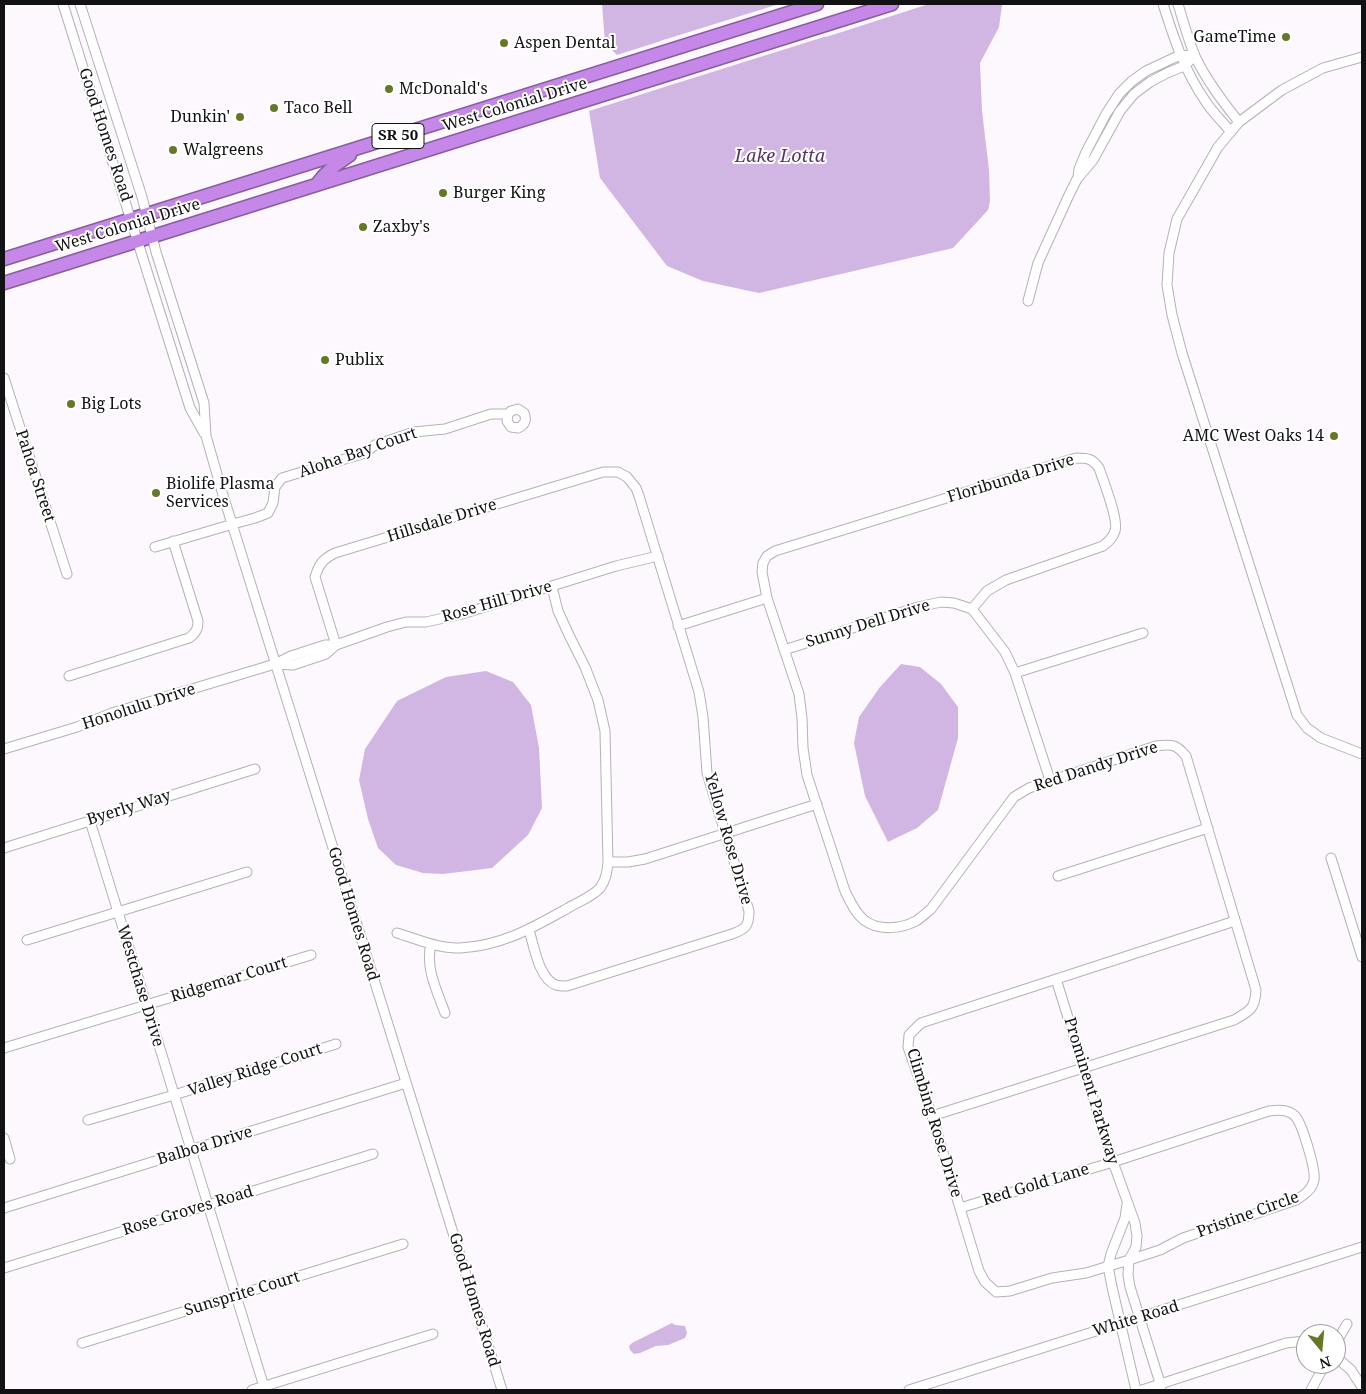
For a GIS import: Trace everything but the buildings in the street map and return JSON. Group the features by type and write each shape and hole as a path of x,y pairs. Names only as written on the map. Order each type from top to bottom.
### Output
{"highway":[{"name":"West Colonial Drive","path":"4,259 817,4"},
{"name":"West Colonial Drive","path":"4,283 892,4"},
{"path":"582,78 588,99"},
{"path":"569,82 575,103"},
{"path":"316,184 331,168 360,148"}],"street":[{"name":"Good Homes Road","path":"63,4 190,408 206,436"},
{"name":"Good Homes Road","path":"80,4 142,197 160,265 204,403 206,436 223,495 502,1390"},
{"path":"1163,4 1184,66 1207,104 1231,132"},
{"path":"1178,4 1202,69 1220,98 1240,122"},
{"path":"1077,180 1086,152 1106,114 1132,81 1146,71 1180,55 1196,56"},
{"path":"1028,301 1038,263 1069,195 1077,180 1093,160 1120,111 1134,94 1158,77 1184,66 1196,56"},
{"path":"1362,57 1324,68 1282,90 1240,122 1218,147 1177,219 1169,253 1167,285 1172,315 1182,353 1297,714 1307,728 1321,738 1362,754"},
{"name":"Pahoa Street","path":"4,378 67,574"},
{"name":"Aloha Bay Court","path":"233,524 268,513 273,503 274,487 282,478 365,453 375,445 414,432 446,429 491,414 508,414"},
{"name":"Floribunda Drive","path":"768,598 762,572 762,563 767,556 775,551 1076,458 1086,458 1094,461 1099,468 1115,520 1116,529 1112,538 1103,546 1006,580 987,591 972,610"},
{"name":"Hillsdale Drive","path":"336,645 315,577 318,567 325,558 336,553 603,472 618,472 627,477 636,488 639,496"},
{"name":"Yellow Rose Drive","path":"529,930 542,972 548,981 557,986 568,986 742,930 749,922 749,911 707,773 703,717 699,692 639,496"},
{"path":"155,547 233,524"},
{"path":"69,676 189,638 194,634 198,628 198,621 173,541"},
{"name":"Rose Hill Drive","path":"275,664 293,665 326,654 336,645 387,627 406,622 426,622 462,614 616,566 658,556"},
{"path":"396,933 431,944 457,948 481,946 508,939 529,930 590,896 600,888 606,877 608,862 605,731 598,700 585,667 558,611 552,587"},
{"path":"678,626 768,598"},
{"name":"Red Dandy Drive","path":"768,598 799,694 807,775 844,891 864,920 877,928 895,928 916,922 931,909 1014,797 1029,788 1156,746 1168,744 1179,747 1186,756 1256,990 1255,1002 1247,1013 1234,1020 932,1116"},
{"name":"Sunny Dell Drive","path":"784,650 918,607 941,602 954,603 972,610"},
{"path":"972,610 1005,652 1015,673 1050,780"},
{"path":"1015,673 1143,633"},
{"name":"Honolulu Drive","path":"4,749 275,664"},
{"name":"Byerly Way","path":"4,848 255,769"},
{"path":"608,862 628,862 645,859 817,804"},
{"name":"Westchase Drive","path":"90,821 264,1388"},
{"path":"1058,876 1208,828"},
{"path":"1331,858 1362,957"},
{"path":"27,940 247,872"},
{"name":"Climbing Rose Drive","path":"1129,1260 1086,1273 1052,1278 1010,1292 996,1292 986,1282 979,1271 932,1116 908,1047 909,1035 921,1023 1235,921"},
{"path":"431,944 428,954 429,965 445,1013"},
{"name":"Ridgemar Court","path":"4,1048 311,955"},
{"name":"Prominent Parkway","path":"1056,979 1113,1162 1135,1223 1136,1247 1129,1260 1128,1275 1161,1387"},
{"name":"Valley Ridge Court","path":"88,1120 336,1044"},
{"name":"Balboa Drive","path":"4,1208 406,1083"},
{"name":"Pristine Circle","path":"1113,1162 1269,1111 1283,1110 1295,1116 1300,1124 1314,1170 1314,1181 1307,1193 1296,1200 1183,1238 1160,1250 1129,1260"},
{"path":"4,1138 10,1159"},
{"name":"Rose Groves Road","path":"4,1268 373,1154"},
{"name":"Red Gold Lane","path":"960,1208 1113,1162"},
{"path":"1127,1202 1125,1218 1108,1266 1136,1390"},
{"name":"Sunsprite Court","path":"82,1343 402,1244"},
{"name":"White Road","path":"909,1390 1362,1247"},
{"path":"252,1390 264,1388 433,1334"},
{"path":"1142,1390 1161,1387 1286,1343 1296,1342"},
{"path":"1346,1365 1362,1387"},
{"path":"1310,1390 1319,1374"}],"water":[{"name":"Lake Lotta","path":"602,4 815,4 826,37 929,4 1002,5 999,27 980,63 982,111 989,170 990,201 988,210 953,248 759,293 703,281 667,266 600,178 589,111 674,84 661,41 617,55 605,43"},
{"path":"901,664 920,667 941,684 958,707 958,738 938,810 917,828 888,842 865,796 854,743 859,717 880,687"},
{"path":"486,671 513,682 531,705 539,748 542,808 528,835 492,868 443,874 423,873 396,865 378,848 368,819 359,780 365,749 397,701 446,677"},
{"path":"672,1323 685,1326 687,1333 685,1338 668,1345 656,1346 640,1353 634,1354 630,1350 629,1346 632,1343"}],"pier":[{"path":"779,4 817,4 827,36 674,84 660,41"}],"place":[{"name":"GameTime","path":"1286,37"},
{"name":"Aspen Dental","path":"504,43"},
{"name":"McDonald's","path":"389,89"},
{"name":"Taco Bell","path":"274,108"},
{"name":"Dunkin'","path":"240,117"},
{"name":"Walgreens","path":"173,150"},
{"name":"Burger King","path":"443,193"},
{"name":"Zaxby's","path":"363,227"},
{"name":"Publix","path":"325,360"},
{"name":"Big Lots","path":"71,404"},
{"name":"AMC West Oaks 14","path":"1334,436"},
{"name":"Biolife Plasma Services","path":"156,493"}]}
